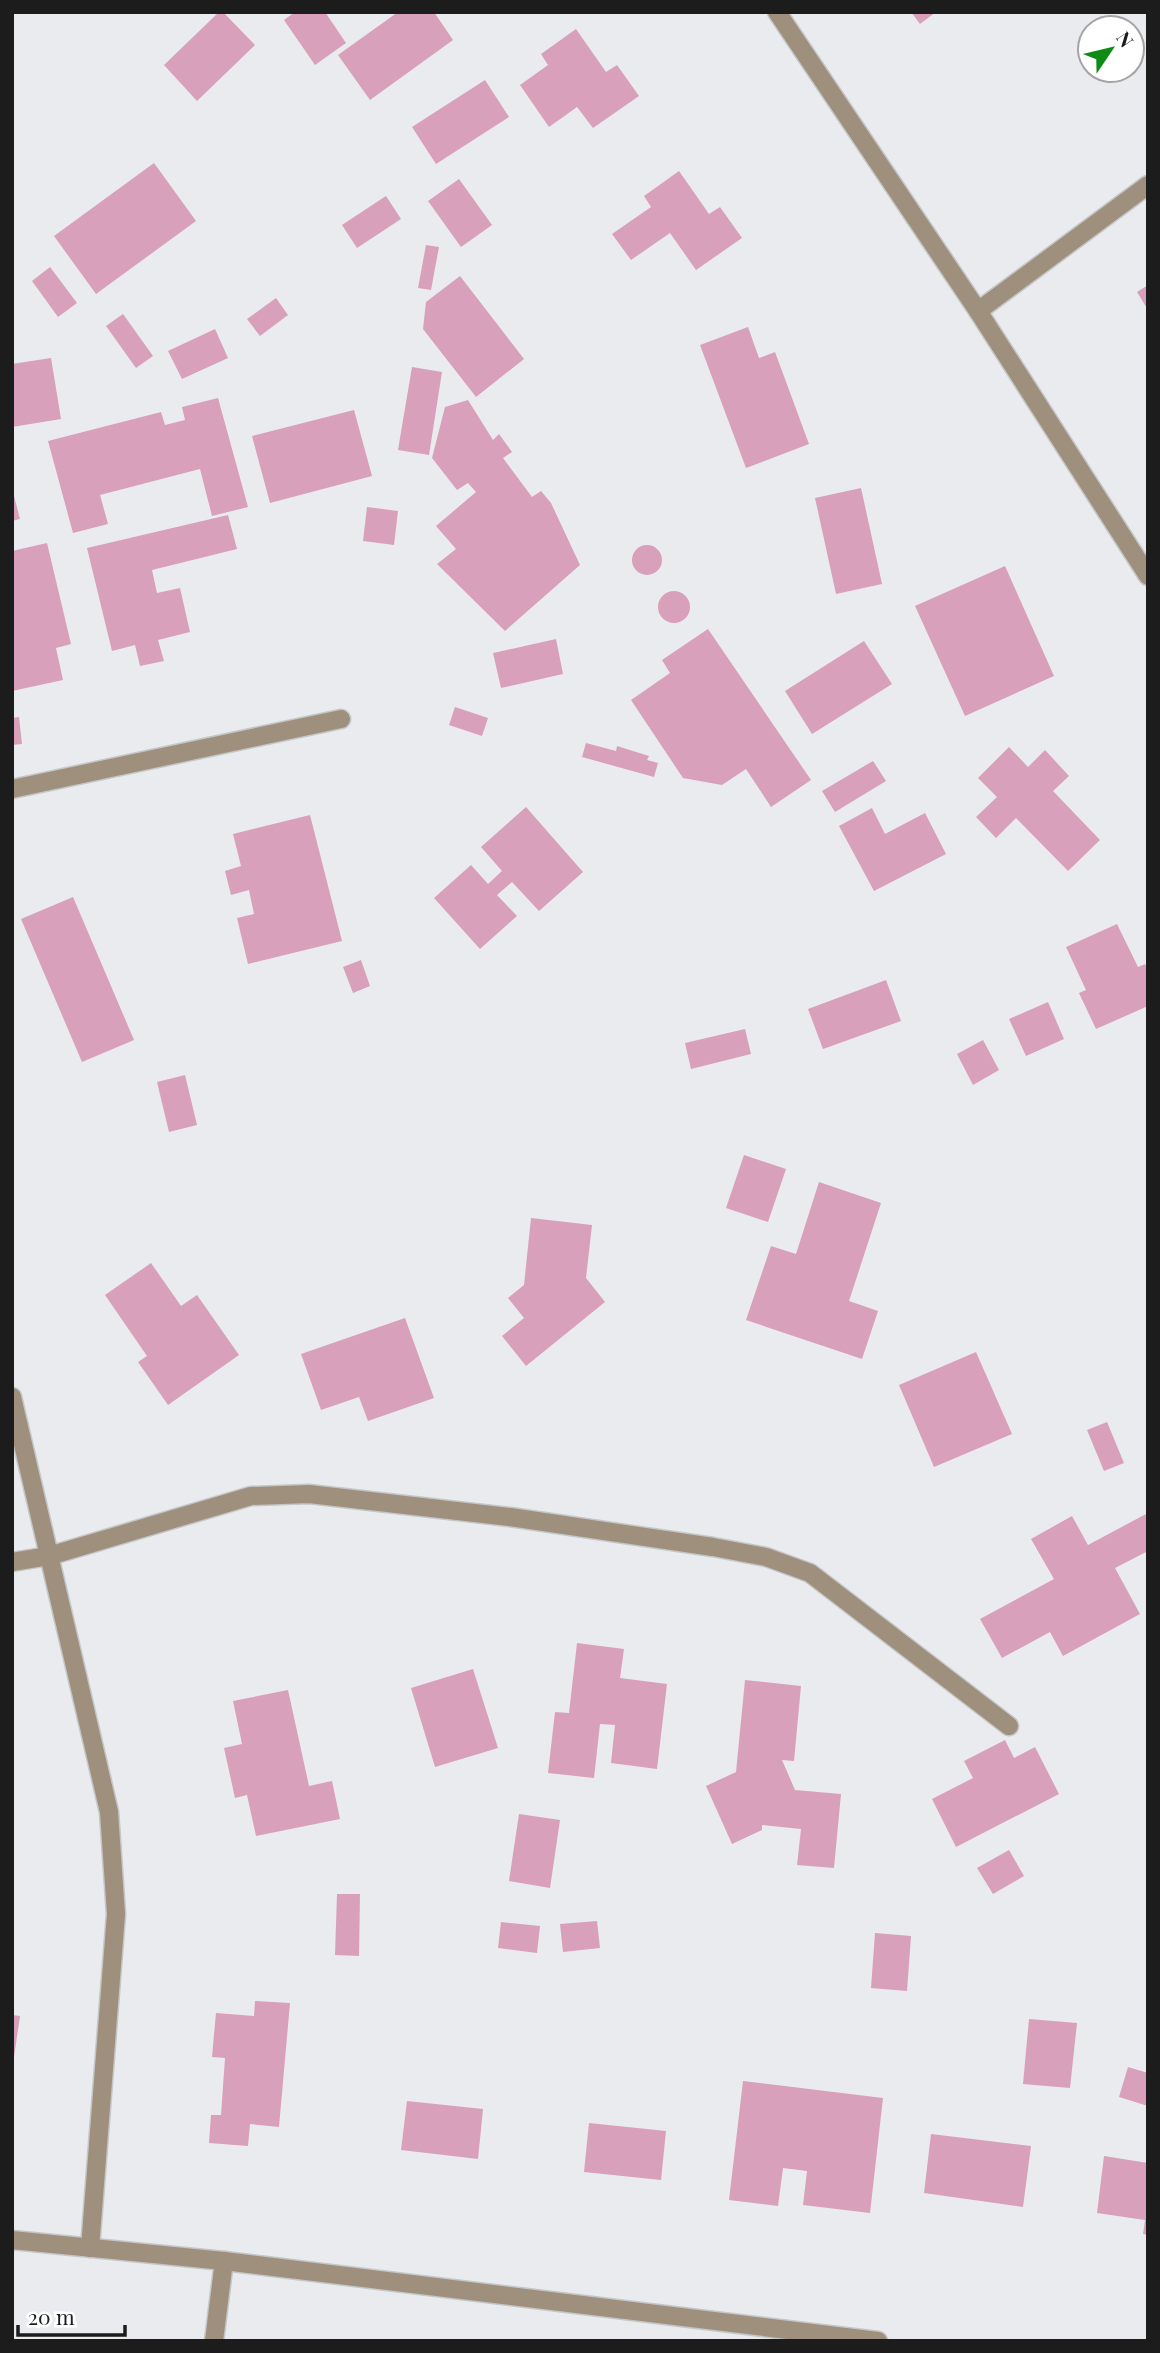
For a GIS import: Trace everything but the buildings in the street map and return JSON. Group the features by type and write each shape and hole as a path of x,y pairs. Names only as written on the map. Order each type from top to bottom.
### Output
{"street":[{"path":"777,12 978,311 1148,576"},
{"path":"978,311 1148,185"},
{"path":"12,789 341,719"},
{"path":"12,1397 109,1812 116,1914 90,2248"},
{"path":"12,1562 49,1556 251,1496 309,1494 510,1517 766,1557 810,1573 1009,1726"},
{"path":"12,2240 224,2260 878,2341"},
{"path":"214,2341 224,2260"}]}
